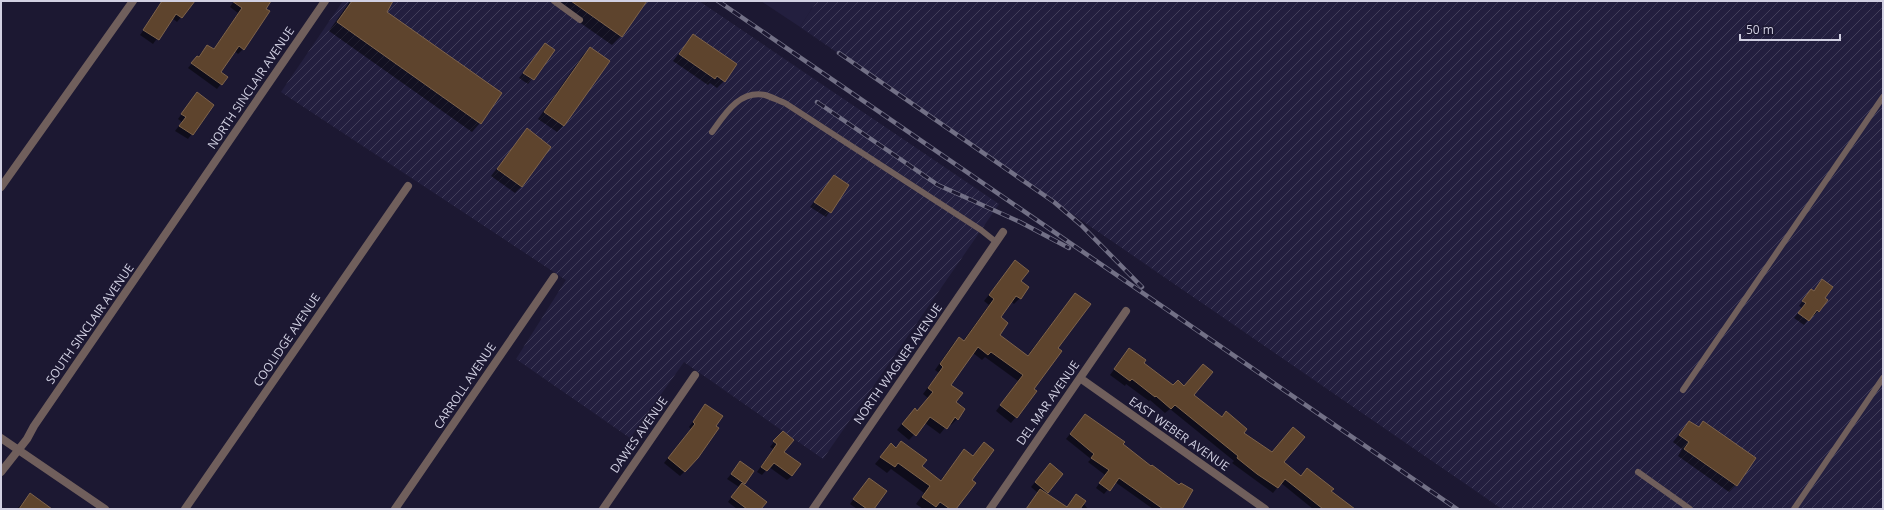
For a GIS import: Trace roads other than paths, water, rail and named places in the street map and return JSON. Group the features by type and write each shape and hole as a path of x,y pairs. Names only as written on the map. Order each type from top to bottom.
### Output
{"street":[{"path":"1,187 133,1"},
{"name":"NORTH SINCLAIR AVENUE","path":"198,188 325,1"},
{"name":"COOLIDGE AVENUE","path":"186,509 408,186"},
{"name":"SOUTH SINCLAIR AVENUE","path":"1,472 19,450 198,188"},
{"name":"NORTH WAGNER AVENUE","path":"812,509 1003,232"},
{"name":"CARROLL AVENUE","path":"396,509 554,277"},
{"name":"DEL MAR AVENUE","path":"990,509 1126,311"},
{"name":"DAWES AVENUE","path":"603,509 695,375"},
{"name":"EAST WEBER AVENUE","path":"1080,378 1265,509"},
{"path":"1,438 105,509"}],"lane":[{"path":"554,1 580,20"},
{"path":"712,132 730,108 744,97 764,95 785,103 974,226 996,242"},
{"path":"1683,390 1883,97"},
{"path":"1794,509 1883,378"},
{"path":"1638,472 1690,509"}],"railway":[{"path":"718,1 1457,509"},
{"path":"839,53 1054,202 1081,225 1142,287"},
{"path":"817,102 938,185 1020,222 1069,248"}]}
